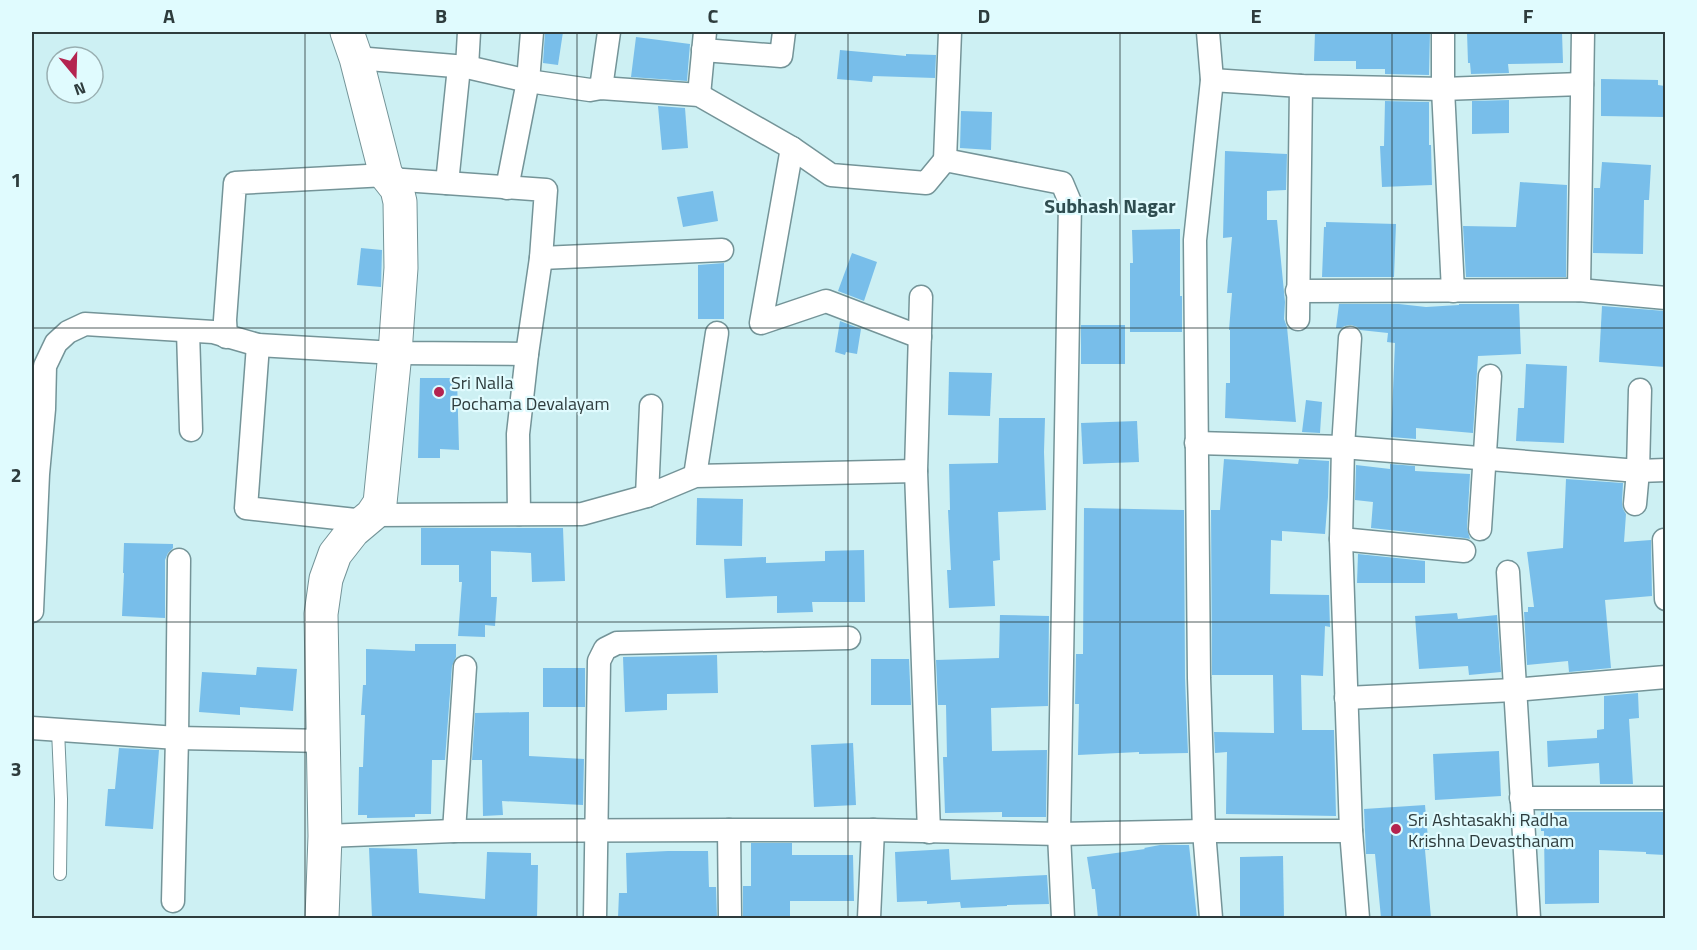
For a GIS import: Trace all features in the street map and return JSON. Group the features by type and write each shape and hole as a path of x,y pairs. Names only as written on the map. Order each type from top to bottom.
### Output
{"street":[{"path":"447,183 469,32"},
{"path":"507,188 528,81 532,32"},
{"path":"601,88 609,32"},
{"path":"699,95 704,41 781,56 784,32"},
{"path":"322,918 325,836 321,614 326,579 335,555 353,531 380,503 401,268 400,202 397,189 387,177 352,45 528,81 590,90 601,88 699,95 792,148 831,176 926,183 945,160 950,32"},
{"path":"1208,32 1212,80 1195,240 1199,678 1204,831 1211,918"},
{"path":"1443,32 1443,88 1453,291"},
{"path":"1579,290 1583,32"},
{"path":"1212,80 1300,86 1443,88 1582,84"},
{"path":"1298,319 1300,86"},
{"path":"792,148 761,323 826,301 920,337"},
{"path":"945,160 1062,183 1070,202 1059,834 1063,918"},
{"path":"226,337 225,320 235,183 387,177 546,190 541,258 518,434 519,514"},
{"path":"541,258 722,250"},
{"path":"1298,291 1579,290 1665,298"},
{"path":"921,297 916,471 929,832"},
{"path":"32,611 33,532 45,409 45,366 56,343 68,332 86,324 213,332 258,345 395,353 527,354"},
{"path":"188,331 192,430"},
{"path":"695,476 717,333"},
{"path":"1350,338 1343,447 1341,539 1351,831 1358,918"},
{"path":"258,345 246,508 368,518 582,514 646,496 695,476 916,471"},
{"path":"1480,529 1490,376"},
{"path":"1635,504 1640,390"},
{"path":"646,496 651,406"},
{"path":"1196,443 1343,447 1638,471 1665,470"},
{"path":"1341,539 1464,550"},
{"path":"1664,540 1665,599"},
{"path":"173,901 179,560"},
{"path":"1508,572 1529,918"},
{"path":"595,918 599,661 605,649 617,643 849,638"},
{"path":"454,831 465,667"},
{"path":"1346,698 1514,690 1665,677"},
{"path":"32,728 177,738 324,741"},
{"path":"1521,798 1665,798"},
{"path":"729,830 730,918"},
{"path":"325,836 454,831 873,830 1059,834 1351,831"},
{"path":"869,918 873,830"}],"lane":[{"path":"58,730 61,799 60,874"}],"building":[{"path":"545,32 563,32 558,65 543,63"},
{"path":"1315,32 1430,32 1429,75 1385,74 1385,69 1356,69 1356,61 1314,61"},
{"path":"1467,32 1562,32 1563,63 1508,64 1509,73 1471,74 1470,63 1468,63"},
{"path":"636,37 690,44 687,81 631,77"},
{"path":"840,50 906,56 906,54 936,55 935,78 873,76 872,82 837,79"},
{"path":"1601,79 1658,80 1658,85 1665,86 1665,117 1601,116"},
{"path":"1509,100 1509,133 1472,134 1472,101"},
{"path":"1385,101 1429,102 1432,185 1382,187 1380,146 1384,146"},
{"path":"658,106 685,108 688,148 662,150"},
{"path":"961,111 992,112 991,150 960,148"},
{"path":"1225,151 1287,154 1286,190 1267,191 1267,220 1277,220 1285,302 1284,319 1287,327 1296,422 1225,418 1226,383 1230,383 1229,330 1232,293 1227,293 1232,237 1223,238"},
{"path":"1602,162 1651,165 1649,200 1644,200 1643,254 1593,253 1594,188 1600,188"},
{"path":"1520,182 1567,185 1566,277 1466,277 1463,226 1516,227"},
{"path":"713,191 718,221 683,227 677,197"},
{"path":"1326,222 1396,224 1394,277 1322,277"},
{"path":"1180,229 1182,332 1130,332 1132,230"},
{"path":"361,248 382,250 381,287 357,285"},
{"path":"852,253 877,262 864,301 838,291"},
{"path":"724,263 724,319 698,319 698,265"},
{"path":"1339,304 1399,304 1426,307 1459,304 1519,304 1521,354 1478,356 1473,433 1416,428 1416,439 1391,437 1395,343 1387,342 1388,333 1360,330 1351,325 1336,328"},
{"path":"1602,306 1665,311 1665,367 1599,362"},
{"path":"840,321 861,329 857,354 846,352 845,355 835,352"},
{"path":"1081,325 1125,325 1125,364 1081,364"},
{"path":"1526,364 1567,366 1564,443 1516,441 1518,408 1524,408"},
{"path":"949,372 992,373 990,416 948,415"},
{"path":"420,378 457,378 459,450 440,449 440,458 418,458"},
{"path":"1306,400 1322,402 1320,433 1302,432"},
{"path":"999,418 1045,418 1046,510 998,512 1000,560 993,561 995,606 949,608 947,570 951,570 948,510 950,510 949,464 998,463"},
{"path":"1137,421 1139,462 1083,464 1081,423"},
{"path":"1224,459 1298,464 1299,459 1329,461 1325,534 1282,531 1282,541 1271,540 1270,594 1329,595 1330,627 1325,626 1323,676 1301,675 1302,730 1334,730 1336,816 1226,814 1227,752 1215,753 1214,732 1274,733 1273,675 1212,675 1211,510 1220,510"},
{"path":"1390,464 1415,466 1415,471 1470,474 1467,528 1470,539 1371,528 1373,502 1355,500 1356,465 1390,469"},
{"path":"1566,479 1623,483 1622,503 1626,514 1624,542 1651,540 1652,596 1605,600 1611,668 1569,672 1568,661 1527,665 1524,612 1528,612 1528,607 1534,607 1527,552 1563,548"},
{"path":"697,498 743,499 742,546 696,545"},
{"path":"1084,508 1184,510 1188,753 1139,754 1139,752 1078,755 1079,704 1075,704 1076,654 1083,654"},
{"path":"421,528 563,528 565,581 532,582 531,553 491,551 491,597 497,597 495,626 485,625 485,637 458,636 462,582 459,582 459,565 421,565"},
{"path":"124,543 173,544 165,560 165,618 122,616"},
{"path":"864,550 865,602 812,602 813,612 777,613 777,596 726,598 724,559 766,557 766,563 825,561 825,551"},
{"path":"1358,554 1425,561 1425,583 1357,583"},
{"path":"1457,613 1458,619 1497,615 1501,672 1469,675 1468,666 1419,669 1415,616"},
{"path":"1000,615 1049,616 1048,706 991,708 992,751 1047,750 1046,817 1002,817 1002,812 945,813 943,757 947,757 946,705 938,705 936,660 999,658"},
{"path":"415,644 456,644 456,657 452,666 445,760 432,760 431,814 415,814 415,817 367,818 367,815 358,815 359,767 363,767 365,715 361,715 363,685 366,685 366,649 415,651"},
{"path":"717,655 718,693 667,694 667,710 625,712 623,657"},
{"path":"871,659 909,659 911,705 871,705"},
{"path":"257,667 297,669 293,711 240,707 240,715 199,712 202,672 256,675"},
{"path":"543,668 585,668 585,707 543,707"},
{"path":"1638,693 1639,718 1629,719 1633,784 1600,784 1599,763 1548,767 1547,741 1597,738 1597,730 1604,729 1604,696"},
{"path":"529,712 529,756 584,759 583,805 502,801 503,815 483,816 482,760 472,760 475,713"},
{"path":"853,743 856,805 814,807 811,745"},
{"path":"119,748 159,750 153,829 105,826 108,789 115,789"},
{"path":"1499,751 1501,796 1435,800 1433,754"},
{"path":"1425,805 1429,850 1425,850 1431,918 1381,918 1375,854 1366,854 1364,809"},
{"path":"1541,812 1665,812 1665,855 1599,850 1599,903 1545,904 1544,831 1541,831"},
{"path":"751,843 792,843 792,855 853,855 854,901 790,901 790,918 743,918 743,886 751,886"},
{"path":"1160,845 1189,845 1197,918 1098,918 1095,889 1092,889 1087,857"},
{"path":"369,848 417,849 419,893 485,899 487,852 531,853 531,865 538,865 537,918 372,918"},
{"path":"949,849 951,880 1047,875 1049,904 961,908 960,902 927,904 927,901 897,902 895,852"},
{"path":"708,851 709,887 716,887 717,918 618,918 619,893 627,893 626,853"},
{"path":"1283,856 1284,918 1240,918 1240,857"}],"place":[{"name":"Sri Nalla Pochama Devalayam","path":"439,392"},
{"name":"Sri Ashtasakhi Radha Krishna Devasthanam","path":"1396,829"}],"district":[{"name":"Subhash Nagar","path":"1110,205"}]}
